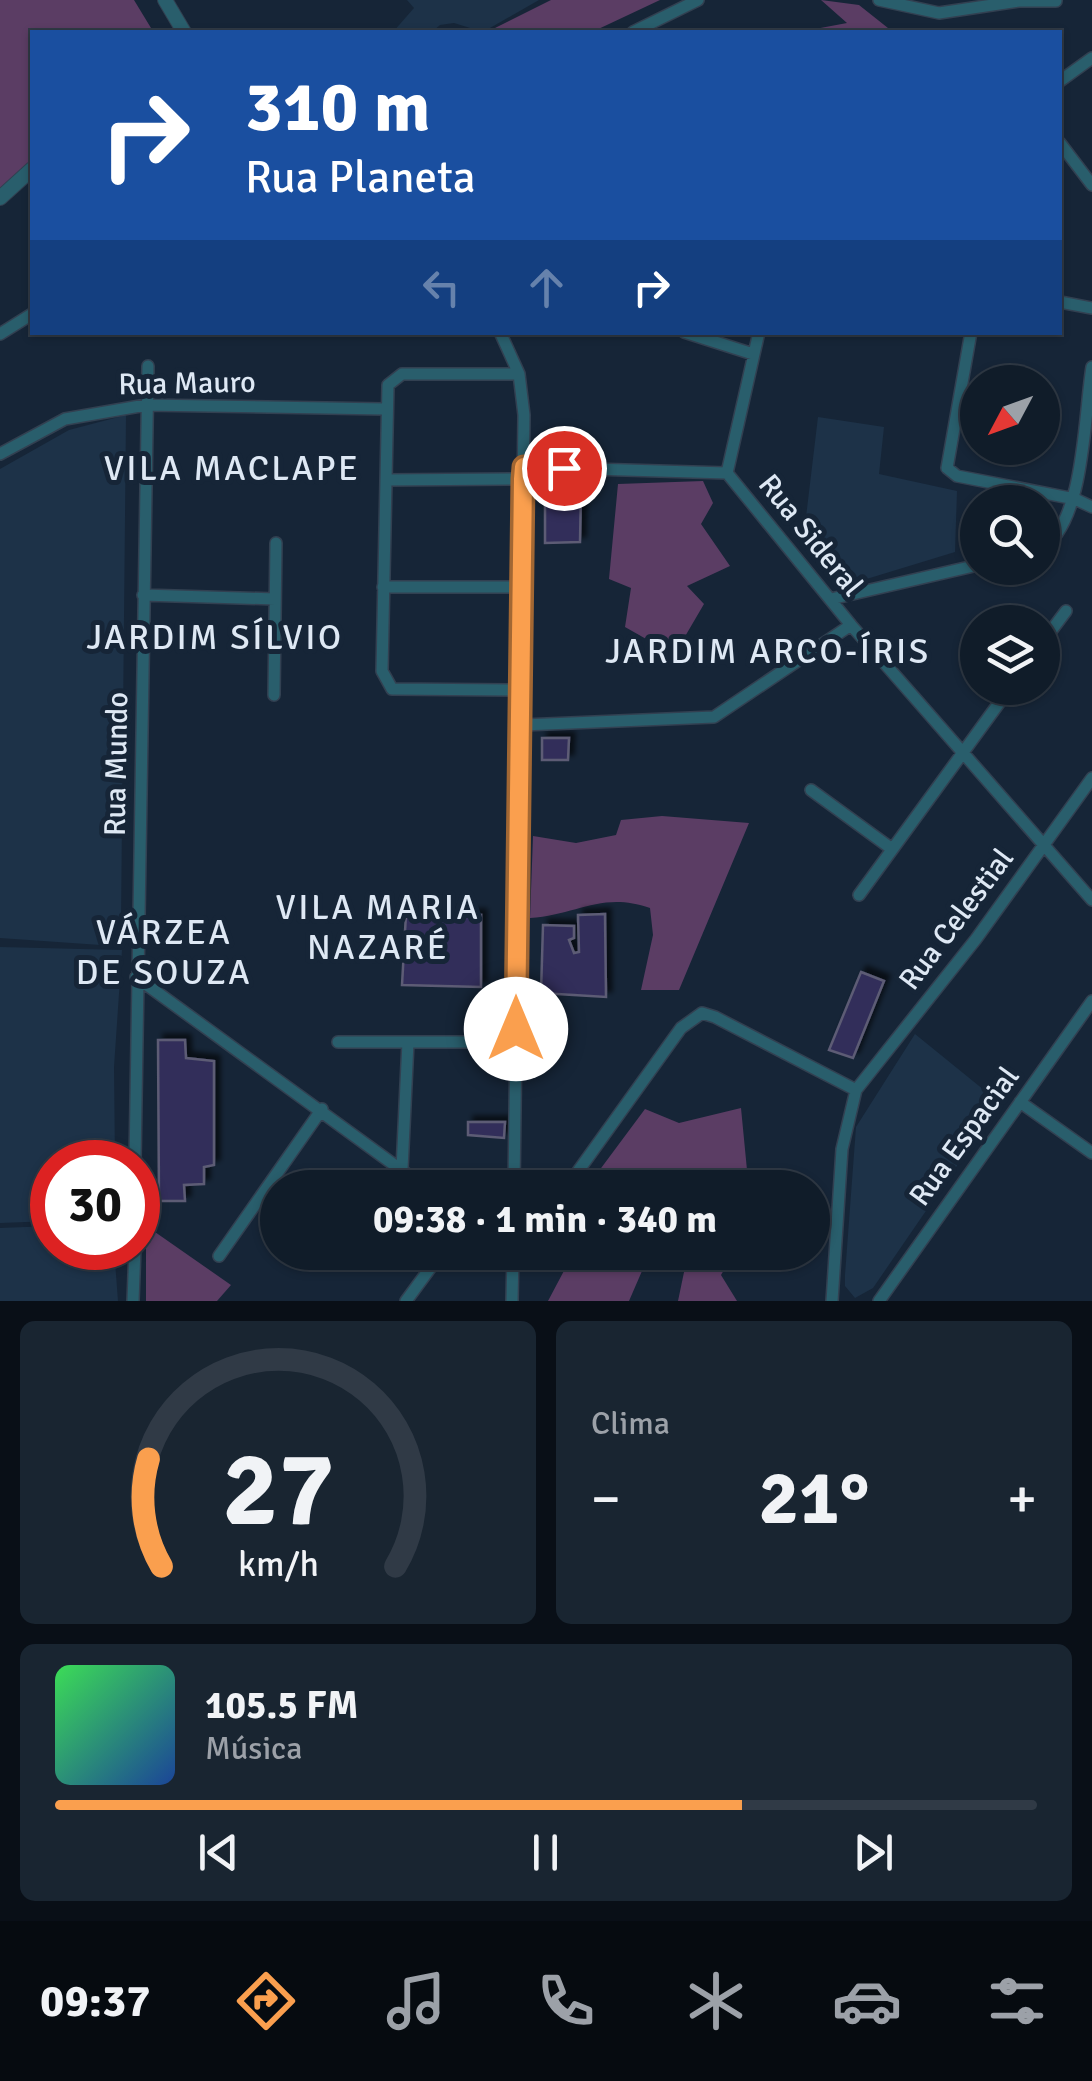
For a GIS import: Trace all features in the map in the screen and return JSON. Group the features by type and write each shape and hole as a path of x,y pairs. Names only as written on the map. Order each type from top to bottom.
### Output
{"street":[{"path":"165,0 183,30"},
{"path":"637,30 698,0"},
{"path":"879,0 939,12 1003,2 1056,1"},
{"path":"1062,79 1092,58"},
{"path":"1062,146 1092,185"},
{"path":"0,198 30,171"},
{"path":"1062,302 1092,308"},
{"path":"0,334 30,315"},
{"path":"501,335 518,374 524,414 514,1170"},
{"path":"693,335 753,354"},
{"path":"386,480 524,473 728,472 759,335"},
{"path":"970,335 947,468 957,476 1075,499 1092,506"},
{"name":"Rua Mundo","path":"135,1140 148,366"},
{"path":"1060,528 1075,499 1092,367"},
{"path":"518,374 412,374 391,380 384,409 382,671 392,689 522,690"},
{"name":"Rua Mauro","path":"0,454 66,419 146,405 384,409"},
{"name":"Rua Sideral","path":"728,472 851,625 1092,900"},
{"path":"274,695 276,542"},
{"path":"831,599 960,568"},
{"path":"383,587 521,588"},
{"path":"144,594 275,600"},
{"path":"1060,619 1066,611"},
{"path":"522,726 714,717 851,625"},
{"path":"859,895 998,705"},
{"name":"Rua Celestial","path":"856,1090 1092,778"},
{"path":"811,790 892,849"},
{"path":"136,977 402,1169"},
{"name":"Rua Espacial","path":"879,1301 1092,1001"},
{"path":"579,1170 672,1038 702,1013 856,1090 842,1149 834,1298"},
{"path":"338,1042 516,1042"},
{"path":"402,1169 408,1042"},
{"path":"1020,1102 1092,1152"},
{"path":"219,1256 322,1109"},
{"path":"133,1301 134,1270"},
{"path":"406,1301 429,1270"},
{"path":"512,1301 513,1270"}],"shaded area":[{"path":"0,0 134,0 150,30 30,30 30,174 0,192"},
{"path":"407,0 539,0 486,30 454,23 434,30 395,30 414,8"},
{"path":"551,0 660,0 596,30 491,30"},
{"path":"821,0 859,5 890,30 810,30 847,23"},
{"path":"126,415 121,923 115,946 0,938 0,469 69,430"},
{"path":"818,417 884,427 879,474 957,491 955,552 860,581 828,573 803,542"},
{"path":"703,481 713,503 701,524 730,566 687,586 704,604 680,645 662,648 625,627 631,588 609,579 618,484"},
{"path":"662,816 749,823 679,990 641,990 653,935 650,908 633,903 603,903 530,918 533,836 576,843 616,835 621,820"},
{"path":"0,947 122,950 114,1067 115,1140 30,1140 30,1222 0,1223"},
{"path":"915,1034 1000,1103 873,1288 855,1298 845,1286 845,1275 856,1127"},
{"path":"741,1108 747,1170 600,1170 645,1109 679,1123"},
{"path":"30,1227 30,1270 116,1270 118,1301 0,1301 0,1228"},
{"path":"160,1235 231,1285 217,1301 146,1301 146,1270 160,1270"},
{"path":"564,1270 643,1270 629,1301 548,1301"},
{"path":"684,1270 724,1270 721,1275 737,1301 678,1301"}],"building":[{"path":"545,490 581,490 580,542 545,543"},
{"path":"542,738 569,738 568,760 542,760"},
{"path":"406,914 481,915 481,987 402,985"},
{"path":"605,914 606,997 541,993 543,925 574,926 574,938 569,940 574,953 579,952 578,915"},
{"path":"861,972 884,981 853,1058 829,1050"},
{"path":"158,1040 185,1040 186,1058 214,1061 214,1165 204,1167 204,1184 184,1185 185,1201 160,1201"},
{"path":"468,1122 505,1122 504,1138 468,1135"}],"district":[{"name":"VILA MACLAPE","path":"232,468"},
{"name":"JARDIM SÍLVIO","path":"215,637"},
{"name":"JARDIM ARCO-ÍRIS","path":"768,651"},
{"name":"VILA MARIA NAZARÉ","path":"378,927"},
{"name":"VÁRZEA DE SOUZA","path":"164,952"}],"route":[{"path":"516,1029 524,467 564,468"}]}
